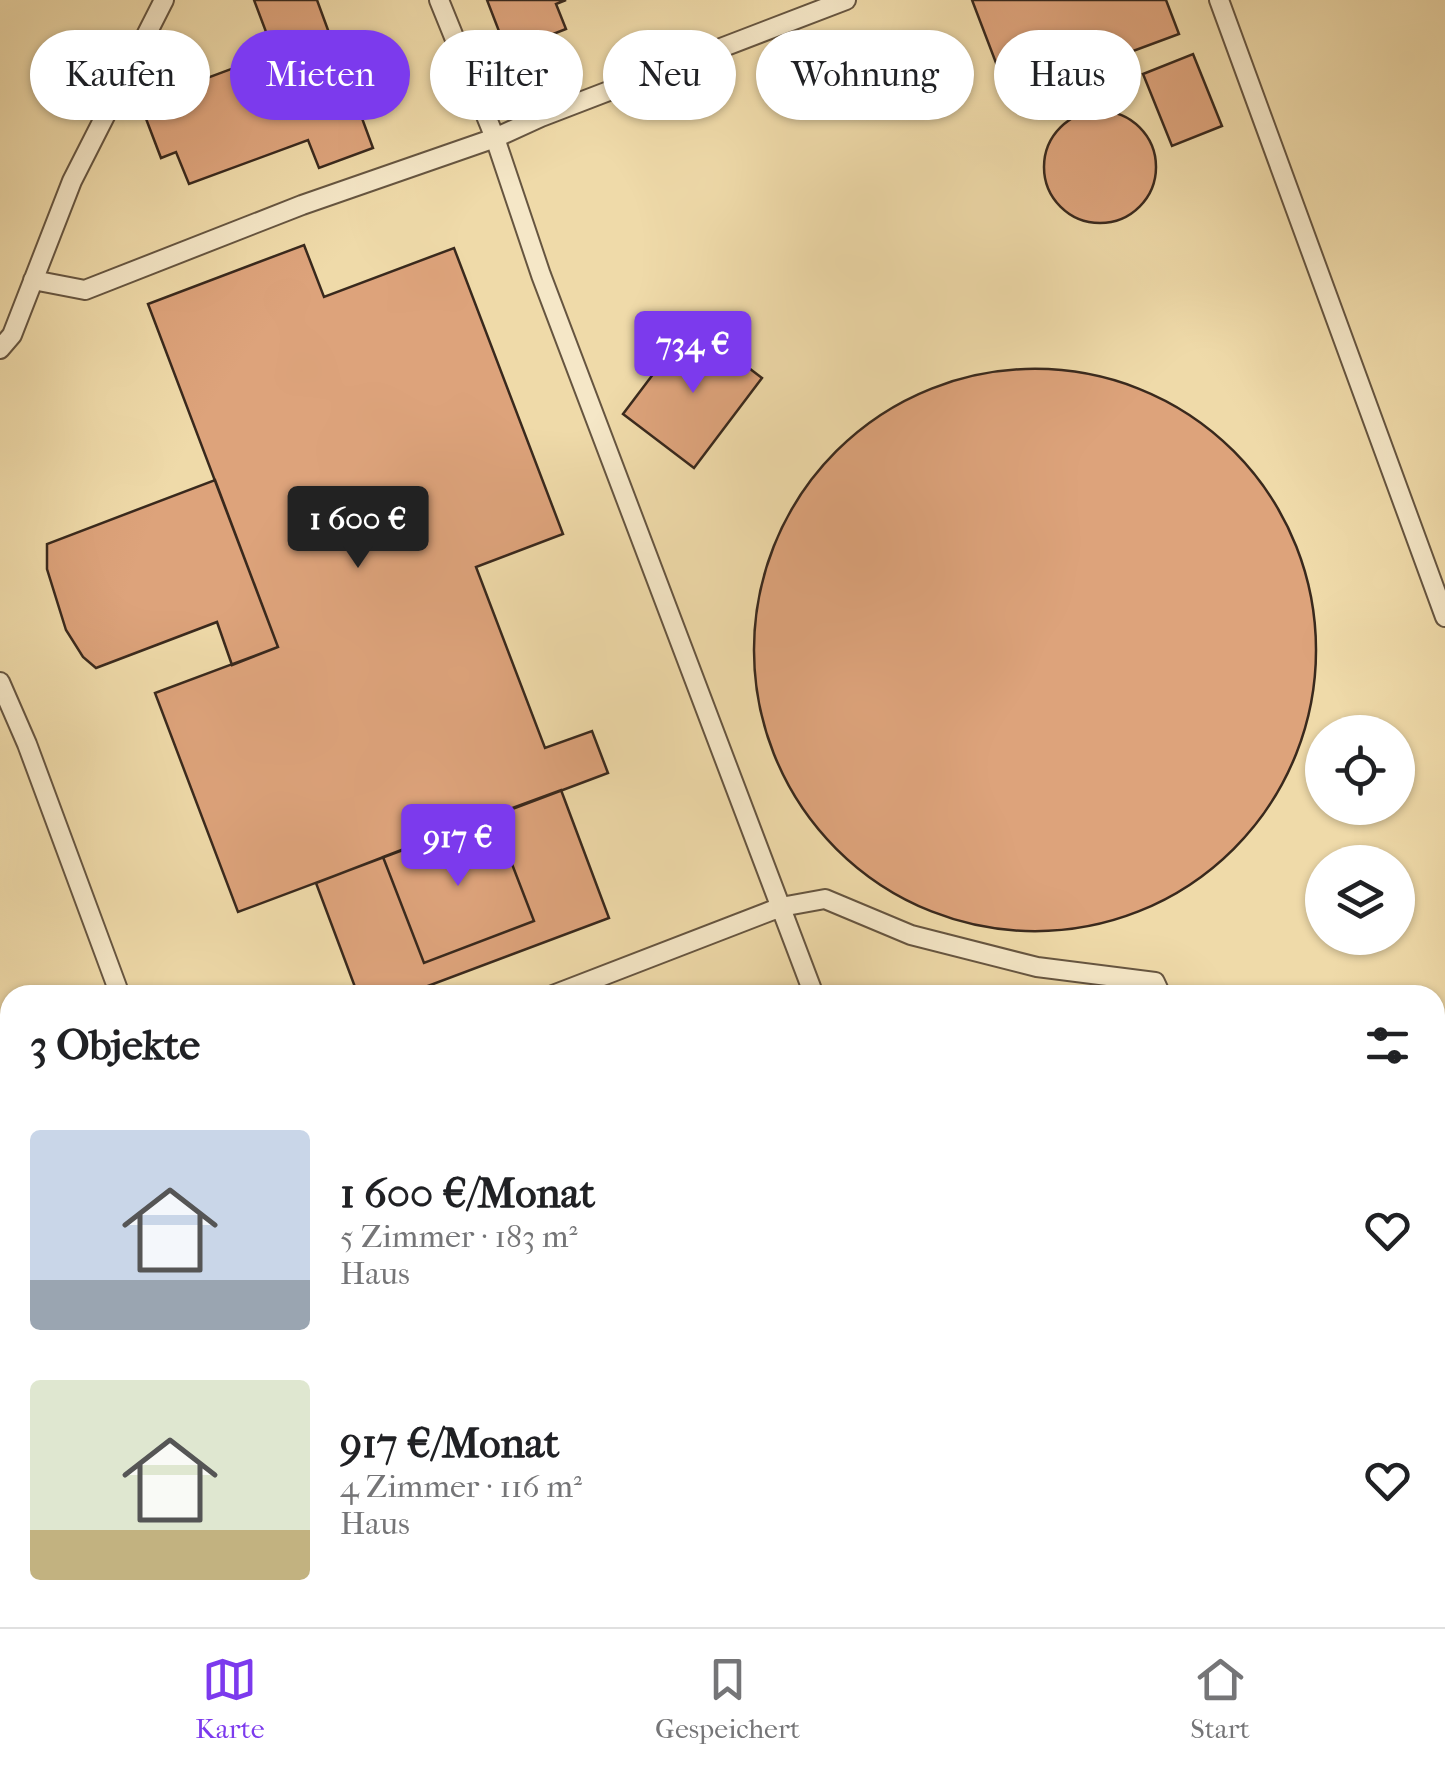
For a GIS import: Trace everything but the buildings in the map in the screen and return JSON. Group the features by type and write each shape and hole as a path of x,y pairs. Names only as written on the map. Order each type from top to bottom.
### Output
{"lane":[{"path":"0,349 12,335 72,181 164,0"},
{"path":"438,0 495,138 540,275 810,985"},
{"path":"33,280 85,290 302,205 495,138 540,117 846,0"},
{"path":"1219,0 1445,617"},
{"path":"0,682 116,985"},
{"path":"578,985 781,906 825,899 911,935 1037,967 1156,985"}]}
